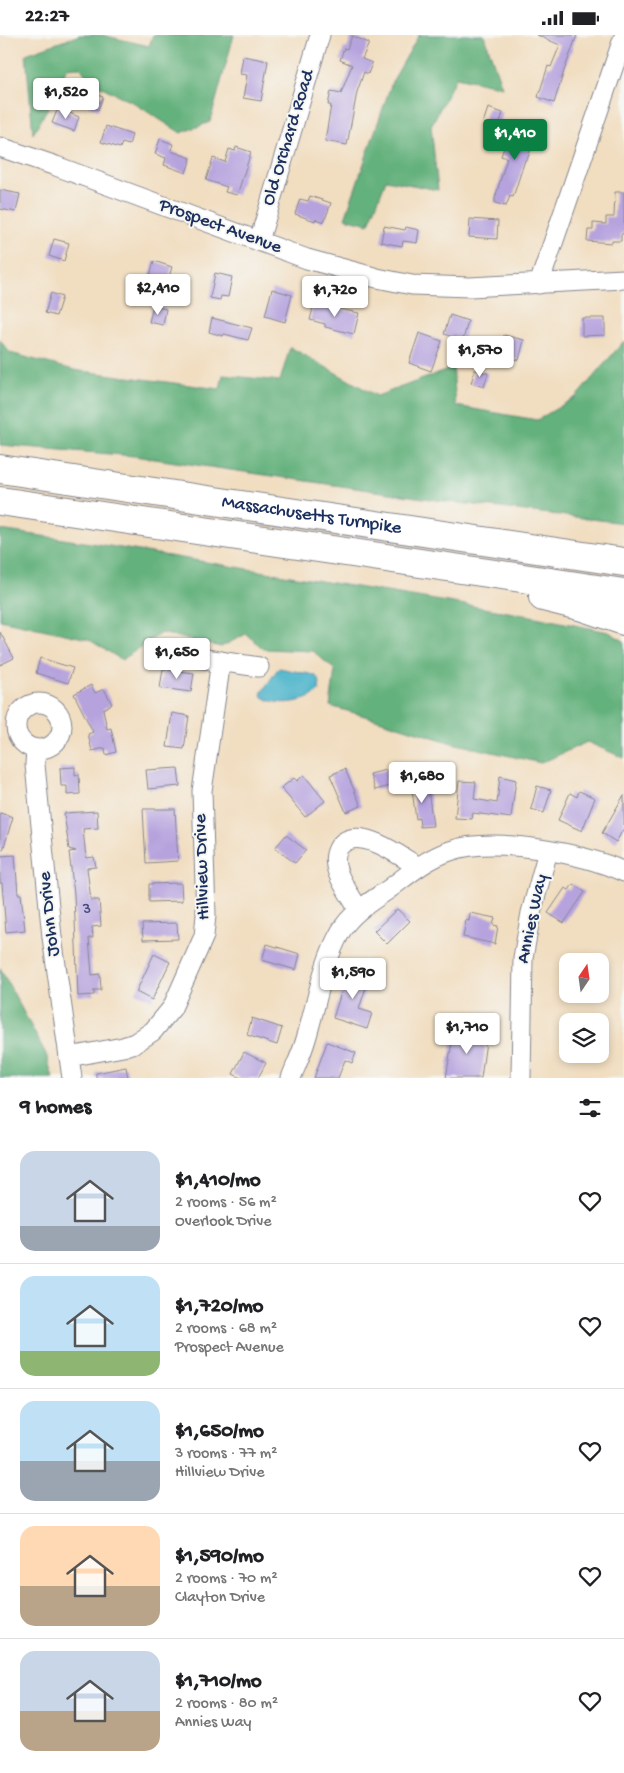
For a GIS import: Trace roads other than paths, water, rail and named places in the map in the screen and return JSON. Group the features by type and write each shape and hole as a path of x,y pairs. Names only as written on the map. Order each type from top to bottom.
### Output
{"highway":[{"name":"Massachusetts Turnpike","path":"0,469 624,562"},
{"path":"84,482 164,486 225,493 348,513 624,549"},
{"name":"Massachusetts Turnpike","path":"0,501 624,593"},
{"path":"379,557 583,607 624,621"}],"street":[{"name":"Old Orchard Road","path":"259,241 320,35"},
{"path":"539,284 624,36"},
{"name":"Prospect Avenue","path":"0,147 342,270 412,285 470,287 624,279"},
{"path":"185,656 259,667"},
{"name":"Hillview Drive","path":"70,1057 123,1047 135,1043 153,1031 172,1008 204,936 206,915 202,791 221,661"},
{"name":"John Drive","path":"36,749 35,765 51,929 72,1078"},
{"path":"359,910 340,878 336,865 337,852 344,842 352,839 368,839 418,867"},
{"path":"291,1078 306,1039 332,950 346,923 359,910 418,867 450,851 474,846 518,846 600,862 624,872"},
{"name":"Annies Way","path":"521,1078 523,958 548,851"}],"water":[{"path":"279,668 315,675 320,682 319,691 307,699 299,701 282,703 267,699 261,695 262,692"}]}
